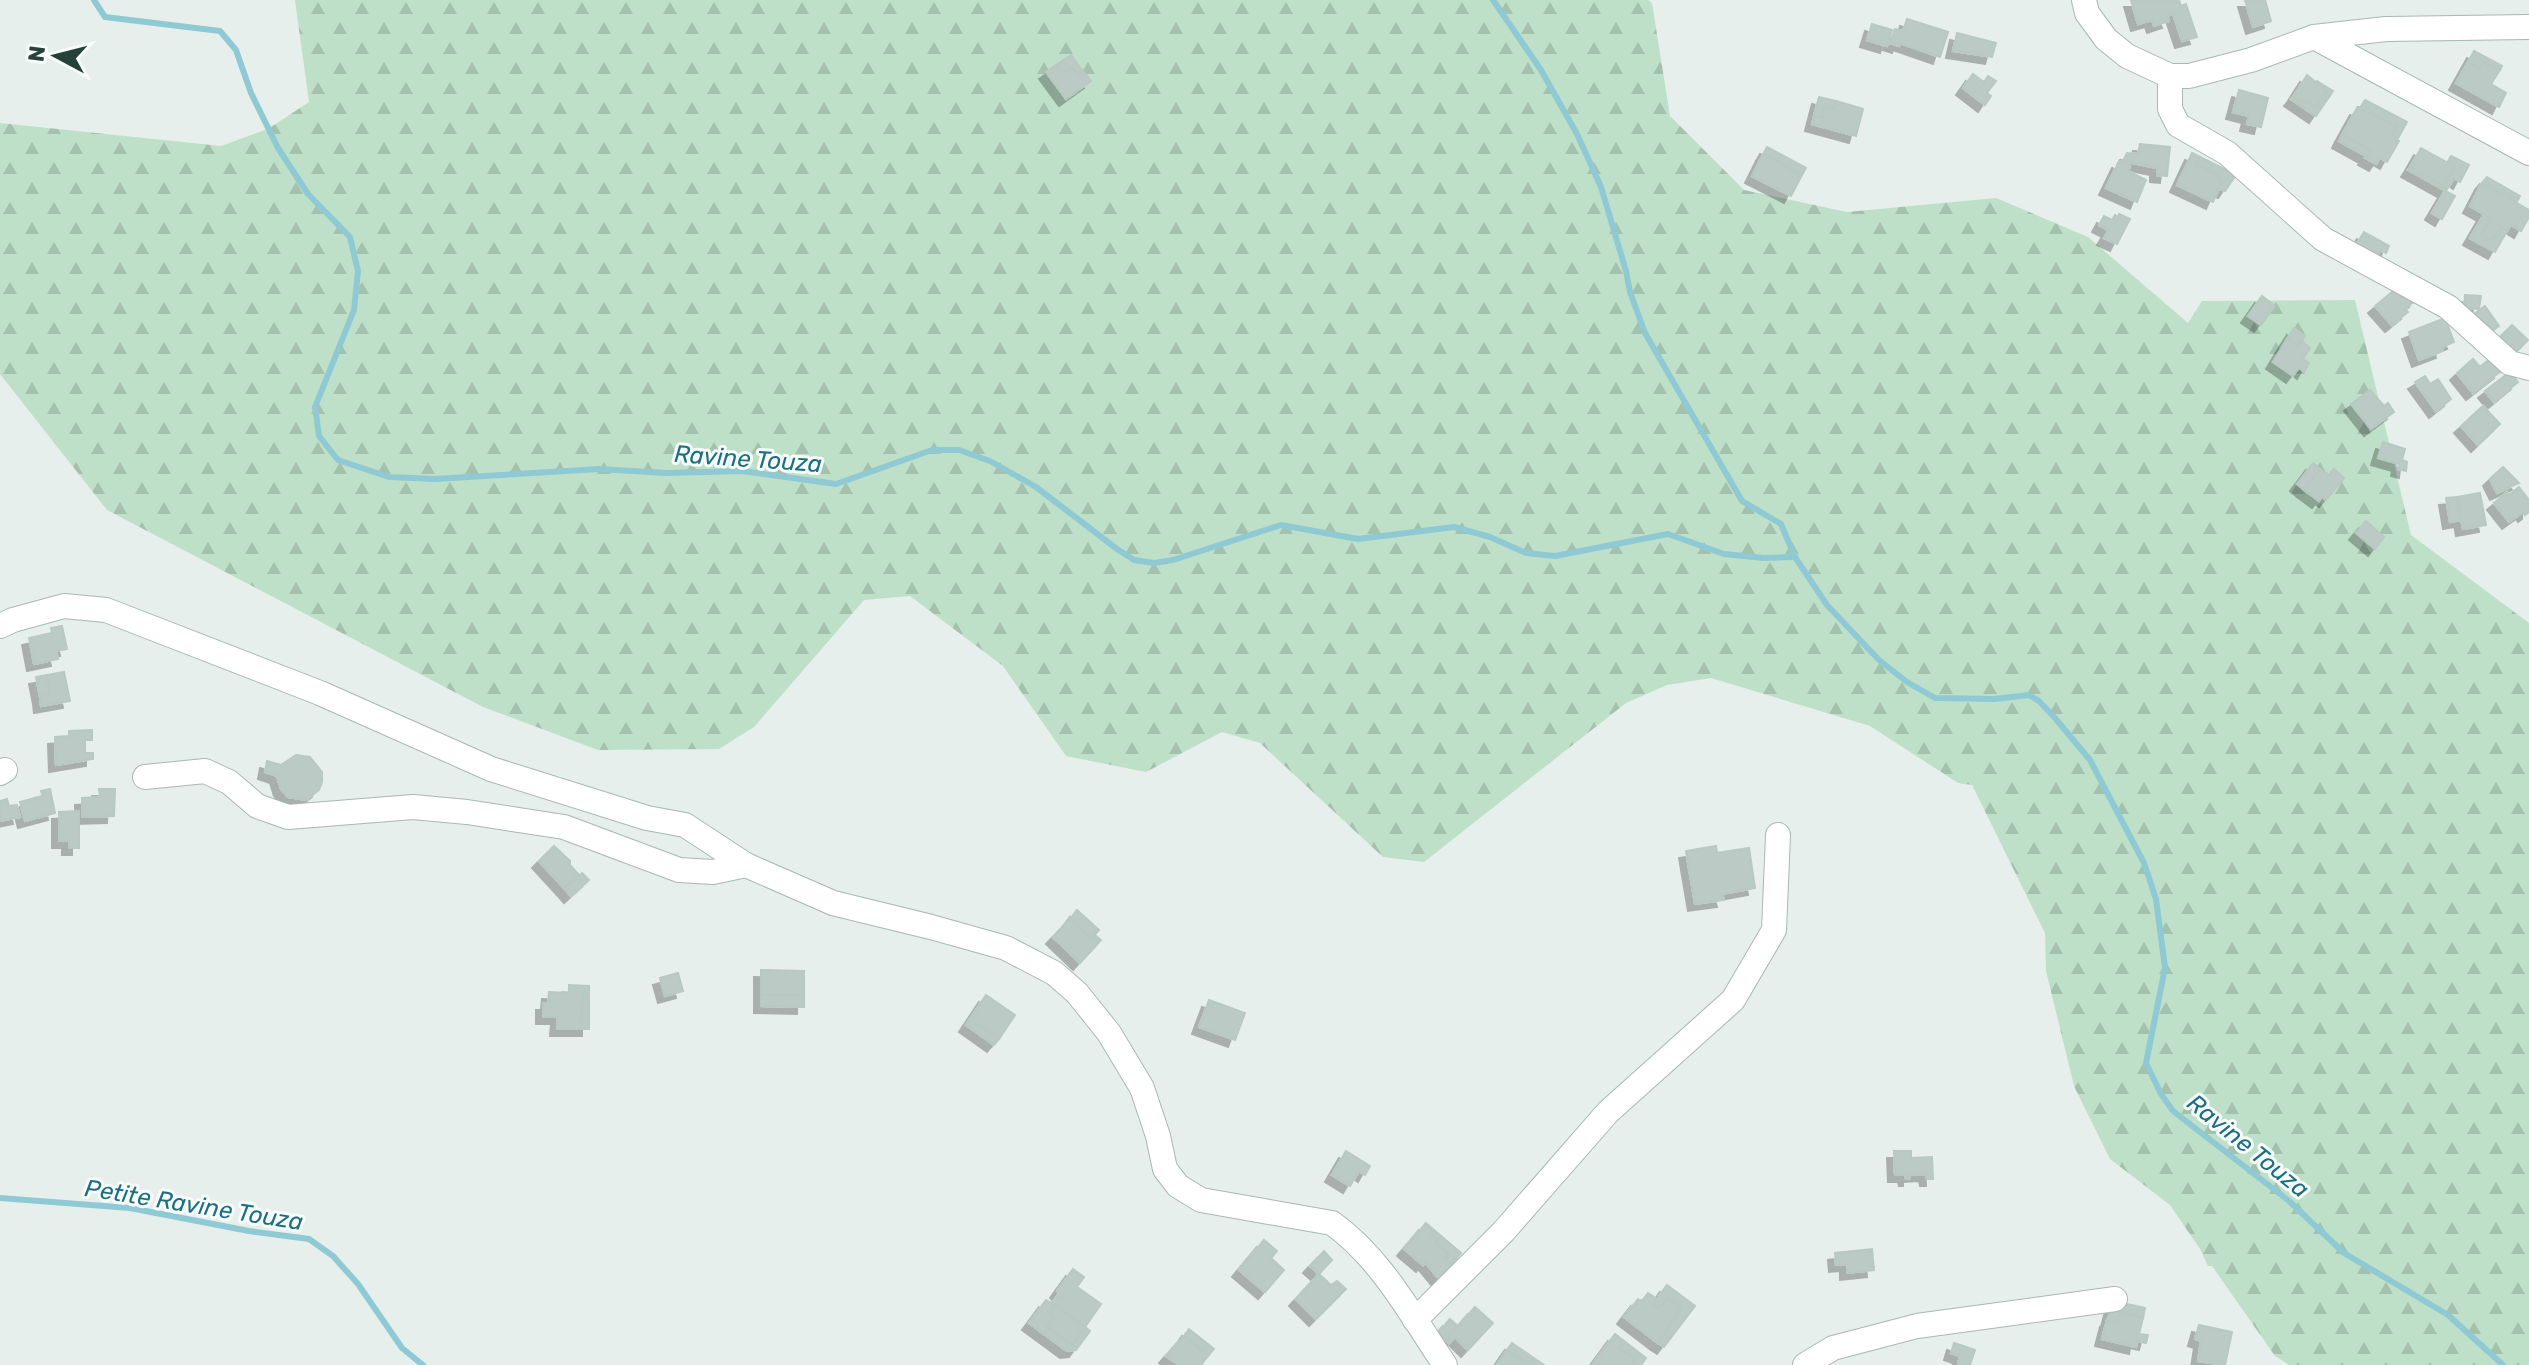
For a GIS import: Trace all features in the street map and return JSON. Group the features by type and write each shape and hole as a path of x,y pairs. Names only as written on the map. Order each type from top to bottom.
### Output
{"street":[{"path":"2084,0 2087,13 2106,39 2127,56 2170,76 2189,76 2251,60 2314,37 2386,29 2529,27"},
{"path":"2378,71 2378,54 2386,29"},
{"path":"2314,37 2529,153"},
{"path":"2170,76 2170,109 2178,125 2227,153 2323,239 2448,307 2510,363 2529,368"},
{"path":"0,626 64,606 106,610 320,693 491,769 647,818 685,825 746,865 833,903 1006,948 1054,973 1077,993 1109,1033 1142,1088 1165,1169 1178,1186 1201,1200 1332,1223 1349,1235 1383,1271 1445,1365"},
{"path":"145,777 205,771 229,782 257,806 288,817 413,807 467,812 564,827 679,870 713,872 746,865"},
{"path":"1415,1320 1504,1231 1608,1112 1733,1000 1774,930 1778,835"},
{"path":"1805,1365 1833,1348 1917,1326 2115,1299"}],"green space":[{"path":"295,0 1648,0 1652,3 1670,116 1744,190 1847,212 1996,198 2088,237 2188,323 2202,301 2355,300 2411,535 2529,623 2529,1365 2289,1365 2275,1356 2212,1266 2208,1266 2170,1205 2110,1159 2074,1086 2046,971 2045,933 1972,785 1958,783 1870,726 1711,678 1667,685 1626,703 1424,862 1383,857 1260,743 1222,732 1146,772 1066,756 1003,666 910,596 864,600 754,727 719,749 598,750 483,707 107,510 0,374 0,123 221,146 268,129 309,102"}],"building":[{"path":"2131,0 2179,0 2181,6 2186,4 2197,37 2182,41 2173,14 2167,16 2169,21 2154,26 2152,20 2138,24"},
{"path":"2245,0 2265,0 2271,21 2253,27"},
{"path":"1907,19 1948,32 1940,57 1900,43 1899,46 1890,43 1895,29 1903,31"},
{"path":"1872,24 1892,30 1887,46 1867,40"},
{"path":"1957,33 1996,43 1992,57 1953,51"},
{"path":"2474,51 2502,66 2500,70 2483,62 2479,69 2468,62"},
{"path":"1071,55 1082,70 1077,74 1072,67 1063,73 1056,65"},
{"path":"2468,62 2479,69 2483,62 2500,70 2491,84 2506,93 2499,107 2456,83"},
{"path":"1056,65 1063,73 1072,67 1077,74 1082,70 1091,81 1066,99 1046,72"},
{"path":"1973,74 1984,82 1988,76 1996,81 1987,93 1991,96 1985,105 1963,88"},
{"path":"2307,75 2327,91 2316,108 2293,97"},
{"path":"2317,81 2333,91 2316,116 2291,99 2303,100 2316,108 2327,91 2315,83"},
{"path":"2239,90 2268,98 2261,127 2247,124 2249,116 2233,112"},
{"path":"1819,97 1836,101 1834,109 1825,107 1822,118 1814,116"},
{"path":"2365,100 2407,122 2397,140 2391,137 2397,126 2359,109"},
{"path":"1836,101 1863,109 1856,136 1812,124 1814,116 1822,118 1825,107 1834,109"},
{"path":"2357,108 2397,126 2391,137 2399,141 2387,162 2380,158 2376,164 2365,158 2370,150 2342,135"},
{"path":"2342,135 2370,150 2366,156 2339,141"},
{"path":"2140,144 2170,147 2167,176 2157,175 2157,168 2123,161 2127,153 2138,154"},
{"path":"1767,147 1806,168 1802,175 1763,154"},
{"path":"2421,148 2455,167 2444,186 2410,167"},
{"path":"2192,153 2200,157 2196,164 2220,175 2218,180 2222,182 2213,202 2177,185"},
{"path":"1763,154 1802,175 1791,196 1752,176"},
{"path":"2451,156 2469,165 2460,182 2454,178 2446,191 2408,170 2410,167 2444,186 2455,167 2447,163"},
{"path":"2200,157 2236,175 2225,191 2219,189 2222,182 2218,180 2220,175 2196,164"},
{"path":"2119,161 2130,166 2128,171 2146,180 2137,202 2106,188"},
{"path":"2487,177 2520,196 2516,203 2510,199 2512,196 2503,191 2501,194 2482,183"},
{"path":"2482,183 2501,194 2503,191 2512,196 2510,199 2529,210 2529,217 2521,231 2511,225 2507,231 2501,227 2492,241 2481,235 2491,218 2470,206"},
{"path":"2445,191 2455,196 2442,219 2432,213"},
{"path":"2119,214 2130,219 2117,244 2104,238 2109,230 2099,225 2104,216 2112,220"},
{"path":"2484,214 2491,218 2481,235 2492,241 2501,227 2507,231 2495,252 2470,238"},
{"path":"2364,232 2389,246 2386,253 2381,250 2373,261 2353,250"},
{"path":"2398,287 2416,300 2405,309 2408,312 2392,325 2375,306"},
{"path":"2465,295 2481,296 2479,309 2464,308"},
{"path":"2262,296 2275,306 2261,325 2248,316"},
{"path":"2485,306 2499,326 2484,337 2470,317"},
{"path":"2445,318 2454,342 2442,347 2443,351 2419,360 2409,332"},
{"path":"2512,325 2528,340 2513,355 2497,340"},
{"path":"2294,328 2305,336 2298,346 2287,339"},
{"path":"2287,339 2298,346 2302,341 2310,348 2303,359 2309,363 2304,372 2299,368 2293,376 2273,362"},
{"path":"2473,359 2480,367 2487,361 2495,363 2501,371 2473,393 2457,373"},
{"path":"2510,372 2518,382 2494,402 2485,391"},
{"path":"2425,376 2430,384 2438,379 2451,399 2436,411 2415,382"},
{"path":"2370,390 2384,406 2388,403 2394,412 2371,429 2351,404"},
{"path":"2483,406 2500,424 2478,445 2461,426"},
{"path":"2383,442 2405,449 2402,460 2407,462 2406,471 2398,469 2399,464 2378,458"},
{"path":"2313,463 2320,469 2304,490 2297,484"},
{"path":"2503,467 2519,483 2497,493 2490,479"},
{"path":"2320,469 2329,475 2334,469 2344,478 2326,500 2322,497 2319,501 2304,490"},
{"path":"2519,487 2529,500 2529,512 2525,515 2523,512 2509,522 2494,503"},
{"path":"2480,493 2486,525 2463,529 2457,497"},
{"path":"2457,497 2461,520 2450,522 2446,498"},
{"path":"2366,521 2384,537 2375,549 2356,533"},
{"path":"62,626 67,649 56,651 58,659 34,664 29,638 52,633 51,628"},
{"path":"64,672 70,701 41,706 40,697 50,695 47,675"},
{"path":"47,675 50,695 40,697 36,677"},
{"path":"92,730 92,740 85,740 85,753 93,753 93,759 56,765 55,737 69,736 69,731"},
{"path":"296,755 310,757 322,772 319,790 306,800 288,797 281,789 277,776 265,772 267,761 281,765"},
{"path":"50,789 55,813 25,821 20,802 43,796 41,791"},
{"path":"99,789 115,789 114,816 82,817 82,798 100,797"},
{"path":"7,799 9,806 17,805 20,817 0,821 0,801"},
{"path":"79,811 79,848 69,848 69,841 59,841 59,812"},
{"path":"554,846 579,875 564,888 539,861"},
{"path":"1716,846 1717,853 1749,848 1755,888 1722,894 1724,900 1695,904 1686,851"},
{"path":"582,873 589,880 571,896 564,888"},
{"path":"1077,910 1099,930 1091,939 1070,919"},
{"path":"1070,919 1091,939 1095,935 1101,940 1080,963 1053,937"},
{"path":"761,970 804,971 804,995 761,995"},
{"path":"678,973 683,991 665,996 660,978"},
{"path":"569,985 589,986 589,994 583,994 581,1029 557,1029 558,1017 543,1017 543,1003 548,1003 549,992 569,993"},
{"path":"583,994 589,994 589,1029 581,1029"},
{"path":"761,995 804,995 804,1007 761,1006"},
{"path":"986,995 1015,1015 999,1039 970,1019"},
{"path":"1209,1000 1245,1013 1235,1040 1199,1027"},
{"path":"970,1019 999,1039 994,1045 966,1025"},
{"path":"1346,1151 1370,1166 1365,1175 1359,1171 1350,1186 1332,1175"},
{"path":"1894,1151 1911,1151 1911,1158 1932,1157 1933,1179 1927,1179 1926,1174 1910,1175 1910,1179 1906,1179 1905,1175 1895,1175"},
{"path":"1426,1223 1434,1230 1431,1233 1438,1239 1435,1242 1449,1254 1445,1258 1452,1264 1439,1279 1425,1262 1423,1265 1404,1249"},
{"path":"1434,1230 1461,1253 1452,1264 1445,1258 1449,1254 1435,1242 1438,1239 1431,1233"},
{"path":"1264,1240 1277,1251 1271,1258 1284,1270 1265,1292 1239,1270"},
{"path":"1872,1249 1874,1270 1847,1273 1847,1264 1836,1265 1835,1253"},
{"path":"1324,1251 1332,1260 1319,1274 1310,1266"},
{"path":"1073,1269 1084,1277 1077,1287 1101,1304 1085,1327 1052,1303 1058,1295 1062,1295 1057,1291"},
{"path":"1319,1274 1331,1285 1337,1281 1346,1289 1316,1319 1296,1299"},
{"path":"1667,1285 1695,1306 1664,1347 1658,1343 1681,1307 1668,1298 1659,1309 1653,1304"},
{"path":"1648,1293 1657,1299 1653,1304 1659,1309 1668,1298 1681,1307 1658,1343 1624,1317 1638,1299 1641,1302"},
{"path":"1046,1300 1055,1305 1049,1314 1054,1317 1047,1327 1072,1345 1085,1327 1090,1331 1076,1350 1067,1351 1029,1323"},
{"path":"2113,1301 2145,1308 2143,1318 2120,1312 2117,1322 2108,1320"},
{"path":"1055,1305 1085,1327 1072,1345 1047,1327 1054,1317 1049,1314"},
{"path":"1475,1307 1493,1323 1468,1350 1455,1337 1449,1343 1446,1340"},
{"path":"2120,1312 2143,1318 2139,1334 2148,1335 2146,1343 2137,1341 2136,1347 2102,1339 2107,1320 2117,1322"},
{"path":"1450,1319 1458,1326 1446,1340 1438,1333"},
{"path":"2199,1325 2232,1332 2225,1365 2198,1361 2201,1341 2195,1339"},
{"path":"1189,1329 1214,1349 1208,1356 1184,1336"},
{"path":"1615,1334 1624,1341 1619,1348 1636,1359 1632,1365 1592,1365"},
{"path":"1184,1336 1208,1356 1201,1365 1179,1365 1166,1356"},
{"path":"1624,1341 1646,1358 1641,1365 1632,1365 1636,1359 1619,1348"},
{"path":"1512,1343 1544,1365 1530,1365 1507,1350"},
{"path":"1954,1343 1975,1350 1970,1365 1958,1365 1960,1356 1951,1353"},
{"path":"1507,1350 1530,1365 1497,1365"}],"waterway":[{"name":"Ravine Touza","path":"94,0 105,17 220,31 236,50 251,93 278,148 308,194 350,237 358,271 354,310 315,407 319,436 338,460 389,477 435,479 599,469 667,473 742,471 836,484 932,450 959,450 990,461 1036,487 1134,560 1154,563 1173,560 1281,525 1358,539 1454,527 1490,537 1526,553 1555,556 1668,534 1724,554 1795,557"},
{"name":"Ravine Touza","path":"1493,0 1541,70 1577,134 1601,187 1630,292 1645,333 1742,501 1781,524 1795,557 1827,605 1879,660 1907,682 1935,698 1994,699 2029,695 2055,718 2090,760 2144,863 2156,899 2165,968 2146,1063 2173,1111 2289,1201 2344,1253 2448,1315 2503,1365"},
{"name":"Petite Ravine Touza","path":"0,1198 130,1208 309,1239 333,1256 358,1284 402,1348 423,1365"}]}
